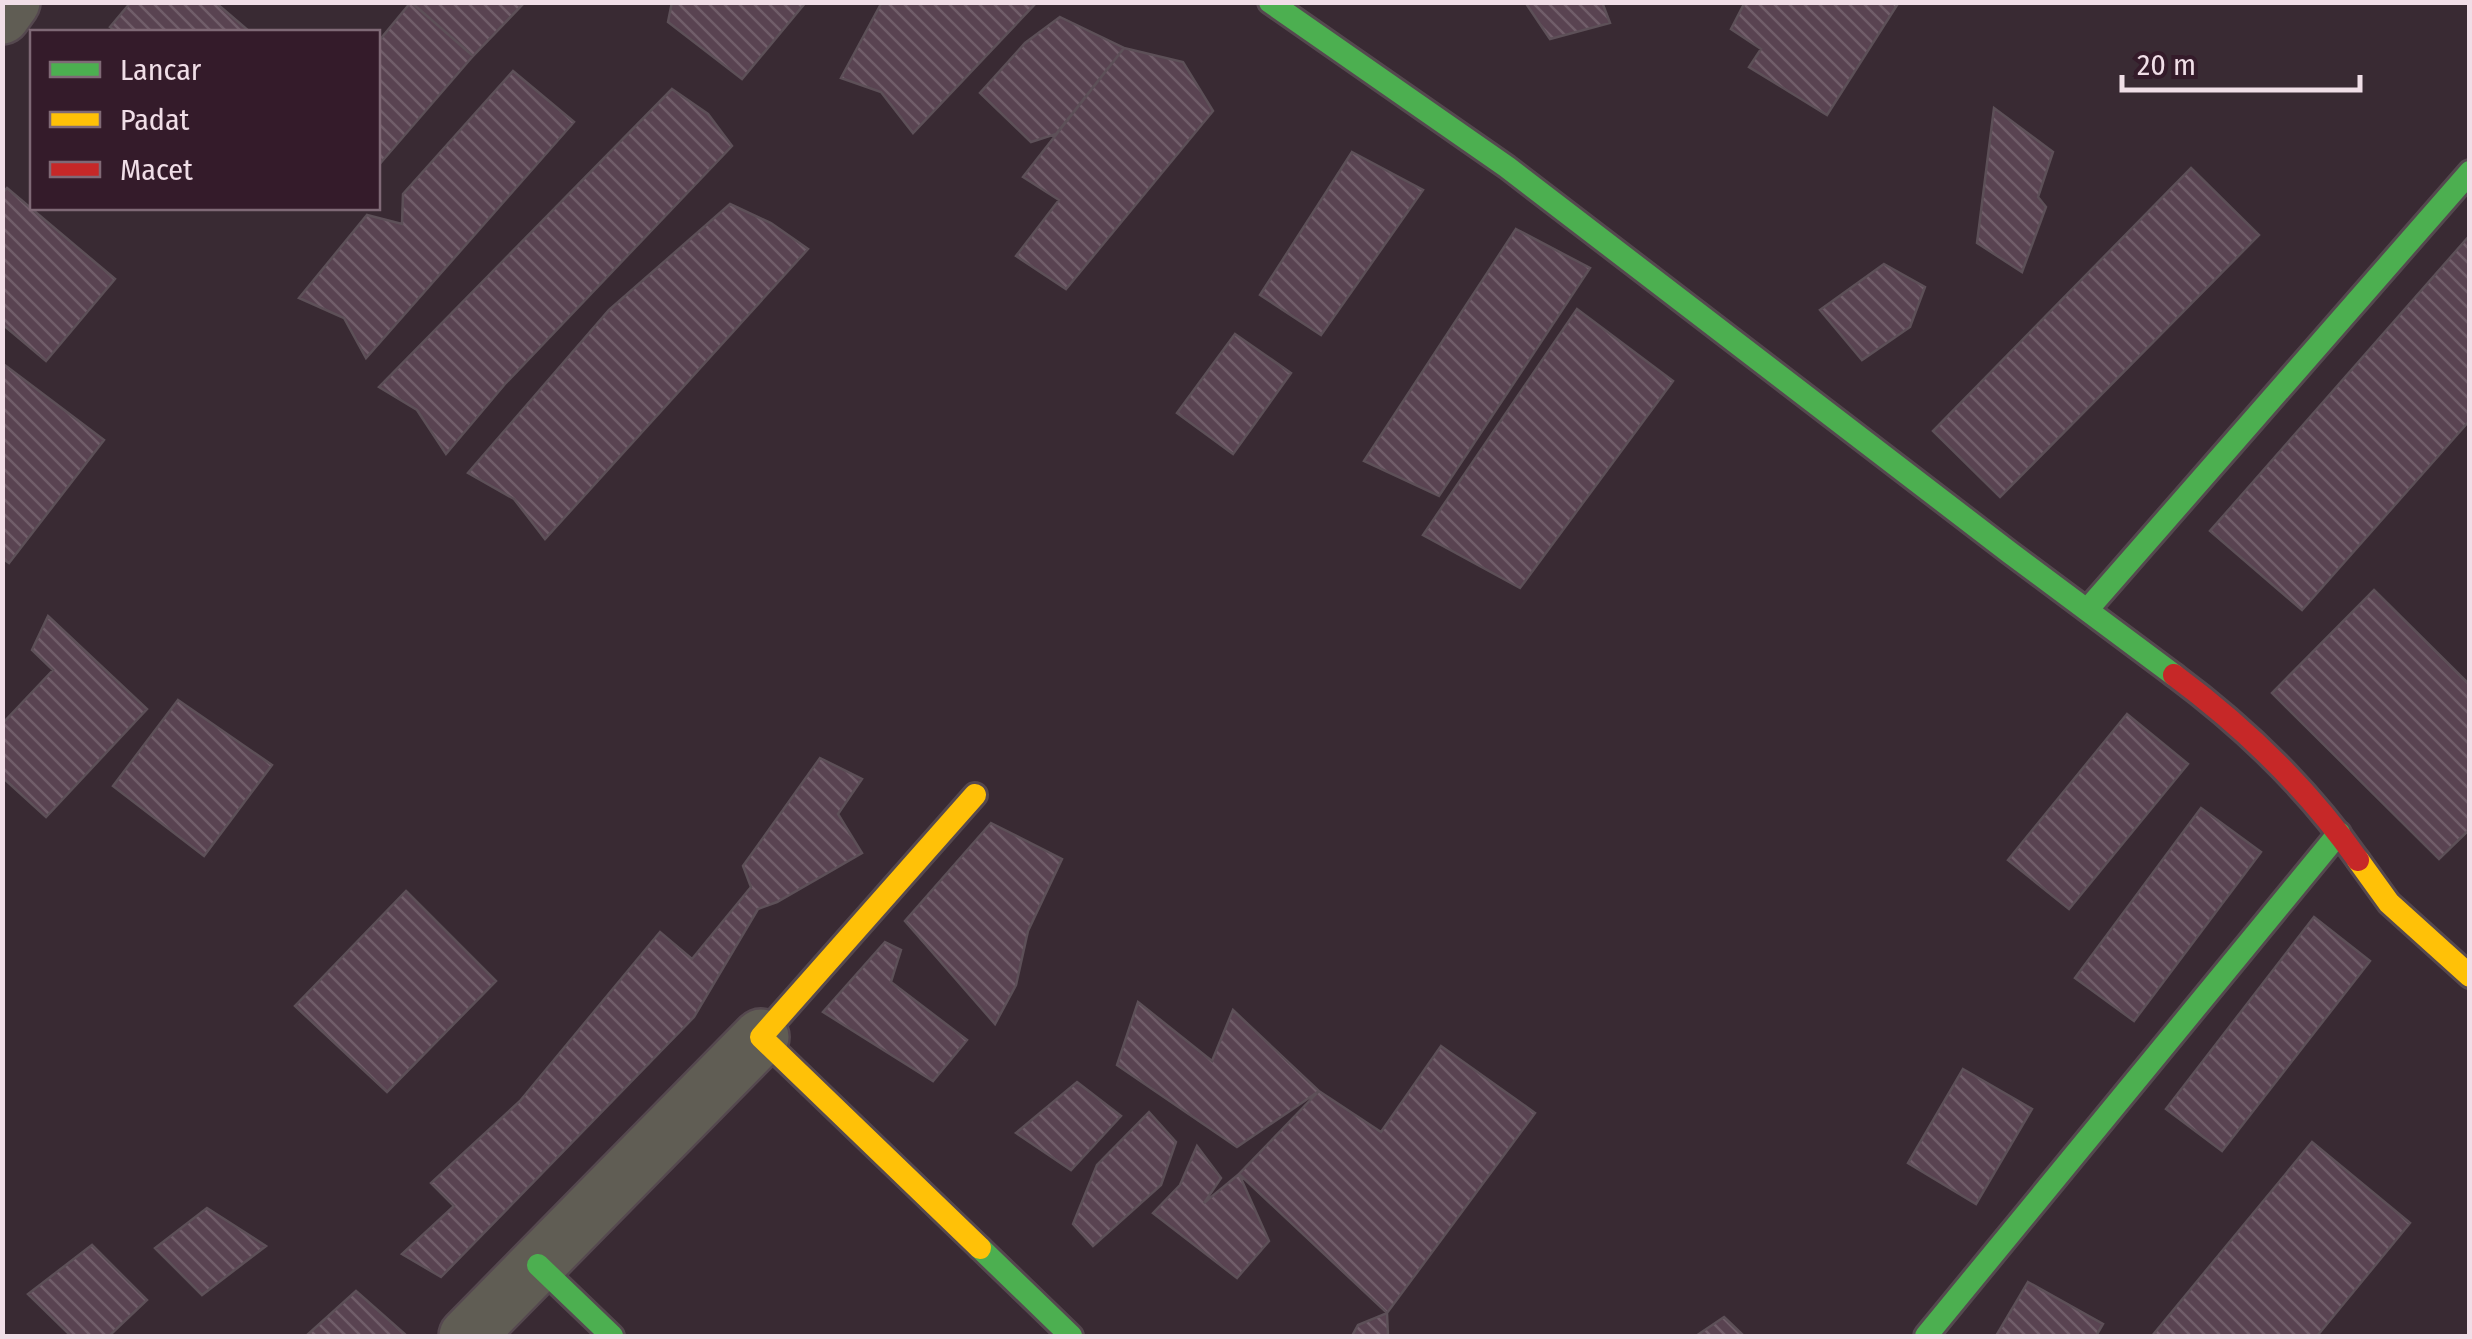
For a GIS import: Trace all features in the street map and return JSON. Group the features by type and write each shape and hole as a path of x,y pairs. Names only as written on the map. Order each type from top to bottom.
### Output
{"street":[{"path":"2,16 12,2"},
{"path":"1270,2 1507,167 2210,701 2290,776 2339,833 2390,903 2470,976"},
{"path":"2087,610 2470,172"},
{"path":"467,1336 760,1037 975,795"},
{"path":"1926,1336 2339,833"},
{"path":"760,1037 1071,1336"},
{"path":"538,1265 612,1336"}],"building":[{"path":"131,2 215,2 248,30 114,30 110,27"},
{"path":"411,2 473,56 380,164 380,40"},
{"path":"411,2 525,2 473,56"},
{"path":"672,2 806,2 742,79 668,22"},
{"path":"882,2 1037,2 913,133 881,92 841,78"},
{"path":"1525,2 1602,2 1610,23 1550,39"},
{"path":"1745,2 1899,2 1827,115 1749,67 1761,49 1731,29"},
{"path":"1060,17 1124,48 1056,134 1031,142 980,93 1025,43"},
{"path":"1124,48 1183,62 1213,111 1066,289 1016,256 1059,200 1023,177"},
{"path":"513,71 574,122 366,358 344,318 299,298 367,215 402,224 403,194"},
{"path":"672,89 708,114 732,146 505,384 446,454 417,410 379,387"},
{"path":"1994,108 2053,152 2038,197 2046,207 2022,272 1977,243"},
{"path":"1352,152 1423,190 1321,335 1260,295"},
{"path":"2191,168 2259,235 2000,497 1933,431"},
{"path":"7,188 115,279 46,361 2,324 2,194"},
{"path":"730,204 771,223 808,249 545,539 514,499 468,473 609,310"},
{"path":"1516,229 1590,268 1439,496 1364,461"},
{"path":"2470,235 2470,420 2302,610 2210,531"},
{"path":"1884,264 1925,287 1910,327 1862,360 1820,310"},
{"path":"1577,309 1673,381 1520,588 1423,535"},
{"path":"1235,334 1291,373 1233,454 1177,413"},
{"path":"2,363 104,440 9,563 2,558"},
{"path":"2374,590 2470,685 2470,829 2439,859 2272,693"},
{"path":"48,616 147,709 46,817 2,777 2,724 53,670 32,650"},
{"path":"178,700 272,765 204,856 113,786"},
{"path":"2127,714 2188,764 2069,909 2008,860"},
{"path":"820,758 862,779 838,814 862,853 758,909 694,1017 441,1277 402,1254 454,1206 431,1183 520,1101 660,932 692,959 751,887 743,866"},
{"path":"2201,808 2261,852 2134,1021 2075,978"},
{"path":"991,823 1062,859 1028,931 1016,985 995,1024 905,921"},
{"path":"406,891 496,981 387,1092 295,1006"},
{"path":"2314,917 2370,961 2222,1151 2166,1109"},
{"path":"885,942 901,950 891,982 967,1040 933,1081 823,1012"},
{"path":"1138,1002 1212,1061 1233,1010 1319,1091 1237,1147 1117,1065"},
{"path":"1441,1046 1535,1113 1387,1313 1239,1174 1319,1091 1381,1132"},
{"path":"1963,1069 2032,1109 1976,1204 1908,1163"},
{"path":"1077,1082 1121,1116 1071,1170 1016,1133"},
{"path":"1149,1112 1176,1142 1161,1185 1093,1246 1073,1224 1097,1165"},
{"path":"2312,1142 2410,1223 2317,1336 2152,1336"},
{"path":"1197,1146 1221,1178 1204,1203 1239,1174 1269,1241 1237,1278 1153,1213 1180,1185"},
{"path":"207,1208 266,1246 202,1295 155,1248"},
{"path":"92,1245 147,1300 109,1336 71,1336 28,1294"},
{"path":"2028,1282 2103,1324 2096,1336 1996,1336"},
{"path":"356,1291 407,1336 306,1336"},
{"path":"1387,1313 1388,1336 1352,1336 1358,1325"},
{"path":"1724,1317 1744,1336 1696,1336"}],"traffic: fast":[{"path":"1270,2 1507,167 2174,675"},
{"path":"2087,610 2470,172"},
{"path":"1926,1336 2339,833"},
{"path":"980,1248 1071,1336"},
{"path":"538,1265 612,1336"}],"traffic: slow":[{"path":"975,795 761,1037 980,1248"},
{"path":"2358,860 2389,903 2470,976"}],"traffic: jam":[{"path":"2174,675 2274,760 2358,860"}]}
